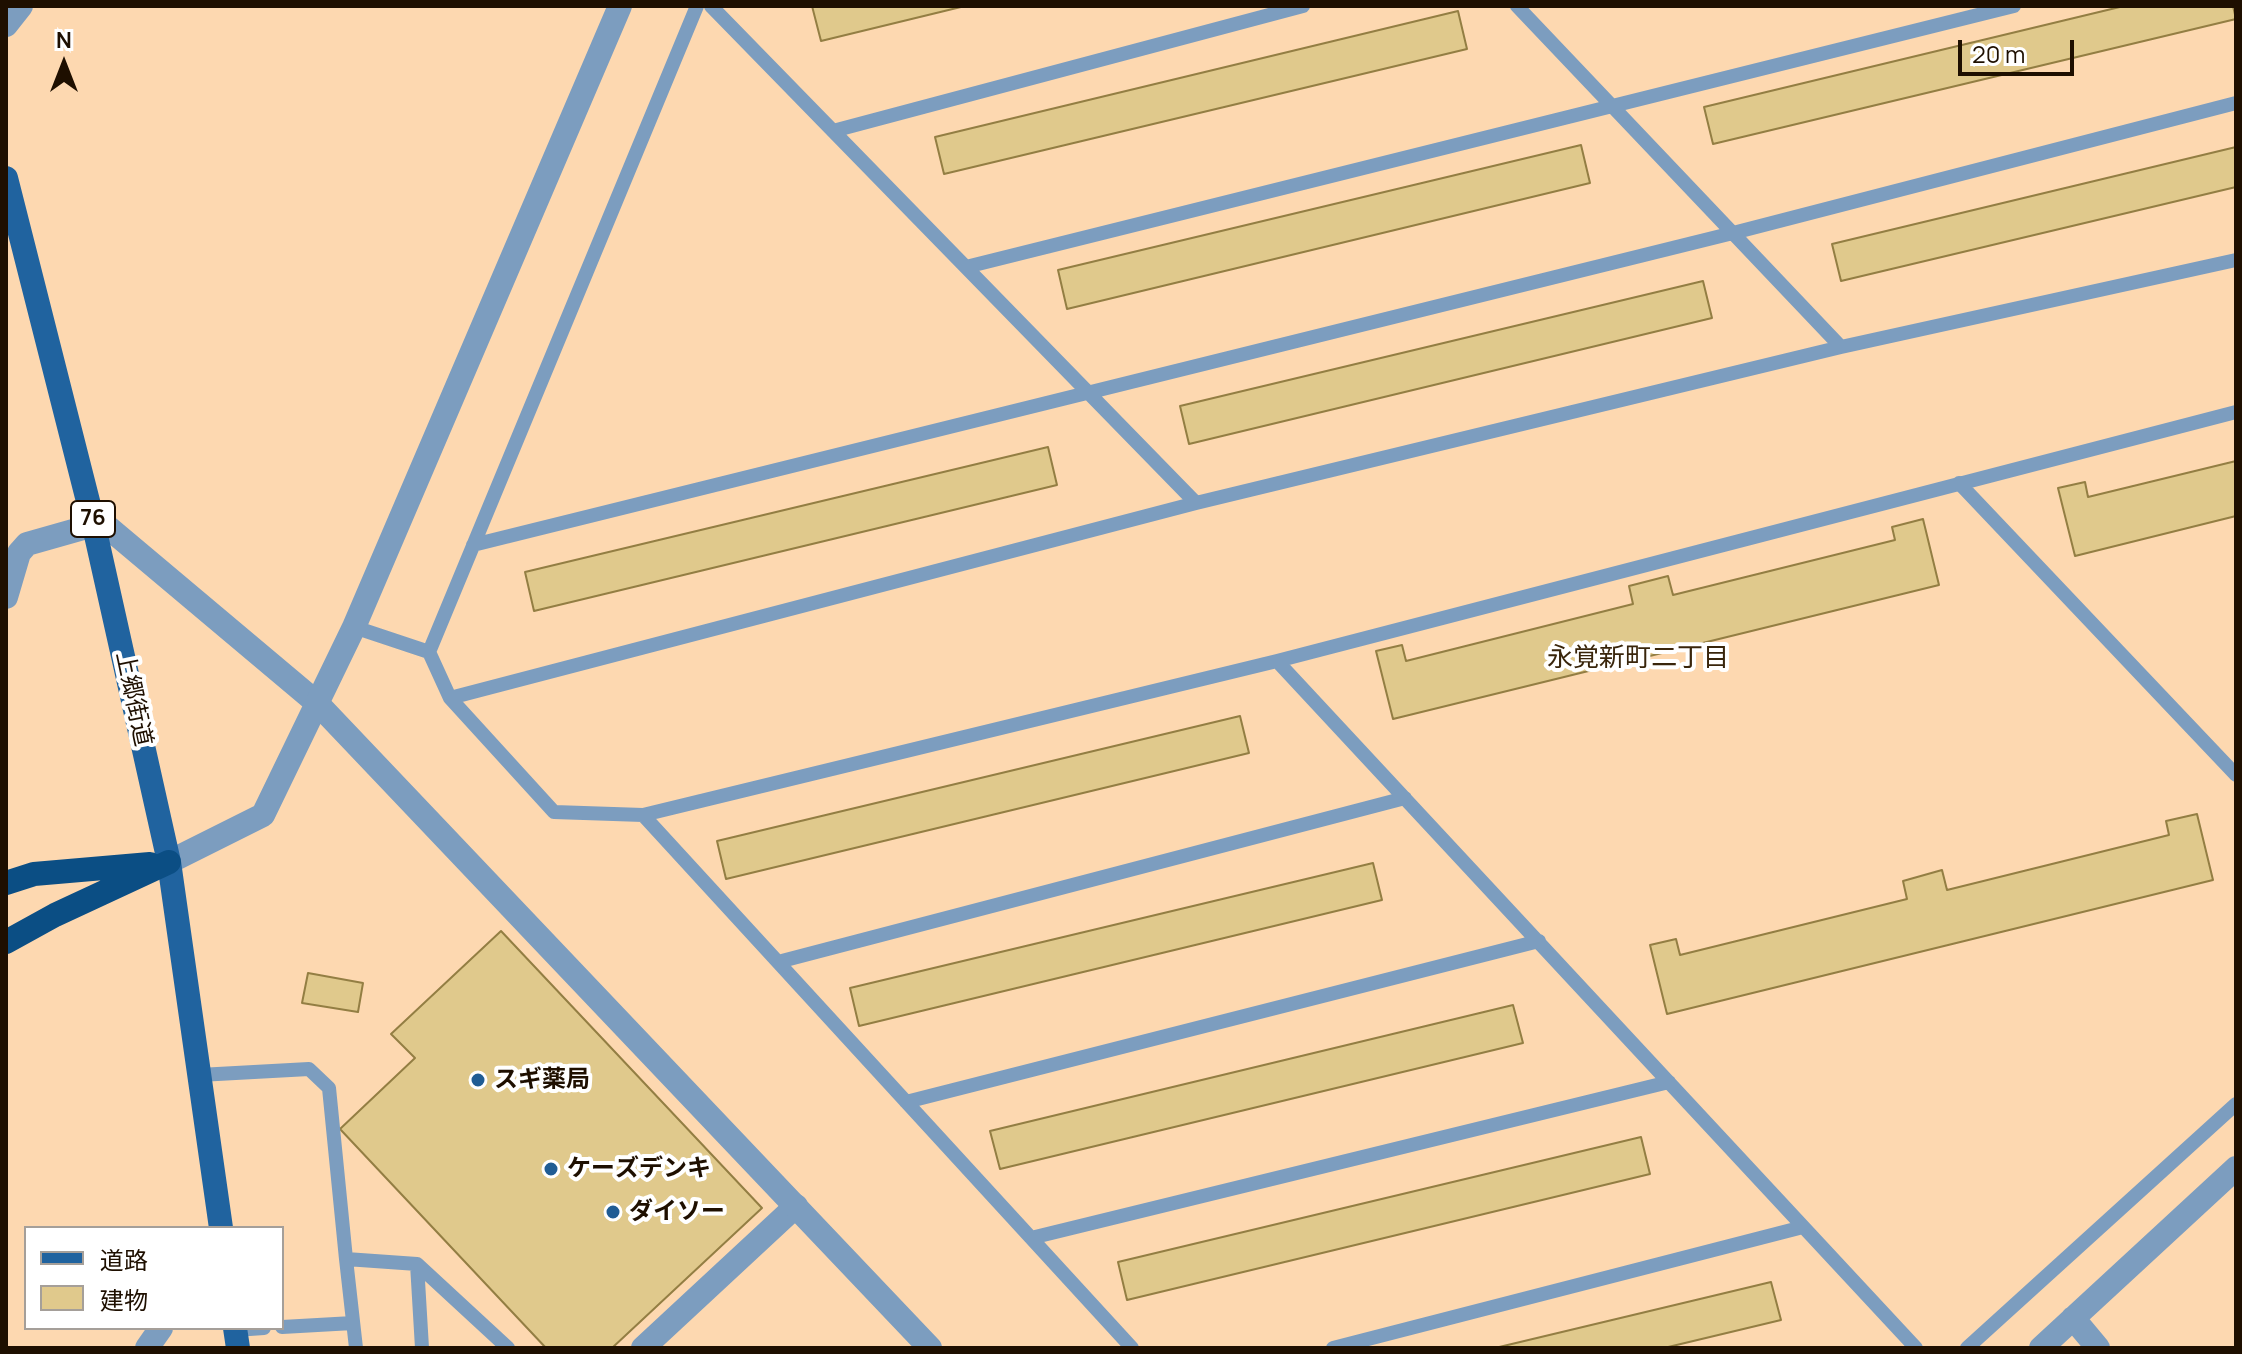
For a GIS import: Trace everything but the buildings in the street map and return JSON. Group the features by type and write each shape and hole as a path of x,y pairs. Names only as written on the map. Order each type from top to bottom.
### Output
{"highway":[{"path":"6,883 34,874 169,862"},
{"path":"6,942 55,915 169,862"}],"main road":[{"name":"上郷街道","path":"8,194 93,519 169,862 221,1226"}],"street":[{"path":"6,25 21,6"},
{"path":"169,862 263,815 354,627 620,6"},
{"path":"6,597 13,566 27,544 93,519 317,703 930,1348"},
{"path":"2041,1348 2236,1168"},
{"path":"643,1348 796,1206"},
{"path":"2073,1318 2098,1348"},
{"path":"147,1348 160,1330"}],"lane":[{"path":"697,6 429,652 450,698 554,812 643,815 1277,661 2236,412"},
{"path":"711,6 1196,503"},
{"path":"833,131 1303,6"},
{"path":"1517,6 1841,347"},
{"path":"966,267 2014,6"},
{"path":"473,545 1733,233 2236,103"},
{"path":"450,698 1196,503 1841,347 2236,260"},
{"path":"1959,483 2236,775"},
{"path":"354,627 429,652"},
{"path":"1277,661 1916,1348"},
{"path":"778,962 1405,798"},
{"path":"643,815 1132,1348"},
{"path":"906,1102 1539,941"},
{"path":"199,1075 309,1069 329,1088 356,1348"},
{"path":"1031,1238 1669,1082"},
{"path":"1967,1348 2236,1104"},
{"path":"1333,1348 1803,1227"},
{"path":"346,1259 417,1264 508,1348"},
{"path":"417,1264 422,1348"},
{"path":"284,1327 353,1323"},
{"path":"236,1335 256,1330"}],"place":[{"name":"スギ薬局","path":"478,1080"},
{"name":"ケーズデンキ","path":"551,1169"},
{"name":"ダイソー","path":"613,1212"}],"district":[{"name":"永覚新町二丁目","path":"1638,659"}]}
